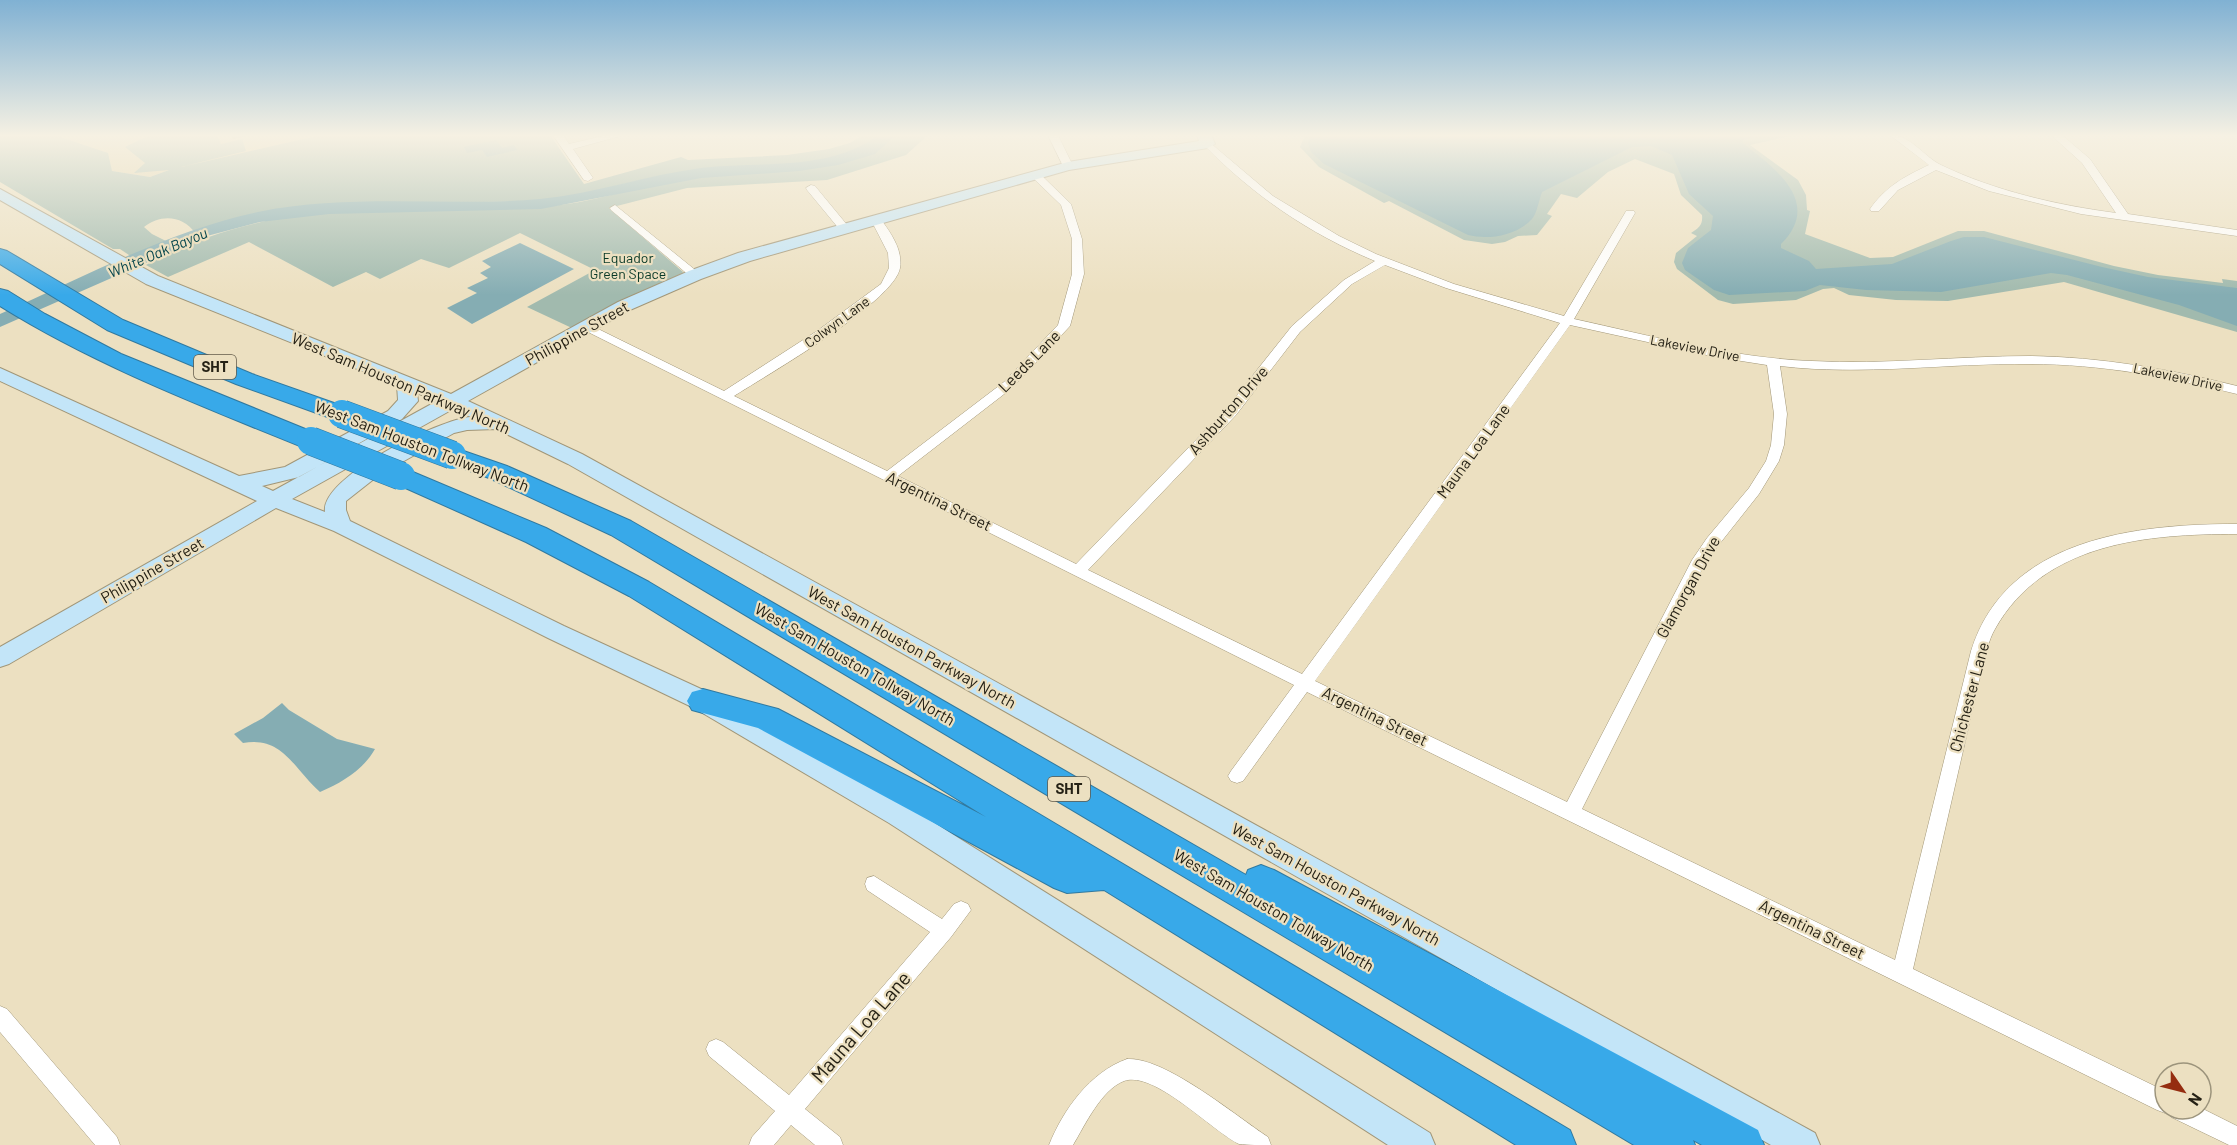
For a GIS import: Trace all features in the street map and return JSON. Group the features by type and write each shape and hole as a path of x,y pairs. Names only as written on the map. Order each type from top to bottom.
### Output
{"highway":[{"name":"West Sam Houston Tollway North","path":"0,255 115,325 244,379 498,472 621,528 1674,1145"},
{"name":"SHT","path":"2,297 46,326 130,368 501,519 631,585 1555,1145"},
{"path":"704,701 767,718 1067,877 1109,874"},
{"path":"1068,789 1240,869 1743,1145"}],"main road":[{"name":"Philippine Street","path":"0,658 274,500 624,306 695,275 744,257 988,188"},
{"name":"West Sam Houston Parkway North","path":"0,194 152,280 453,401 575,459 1803,1145"},
{"path":"0,374 274,500 342,526 556,632 704,701 899,815 1418,1145"},
{"path":"237,483 274,478 292,472 395,415 408,401 406,383"},
{"path":"342,526 335,509 336,498 349,484 441,430 460,424 500,423"}],"street":[{"path":"811,188 844,228"},
{"name":"Leeds Lane","path":"889,476 1008,385 1064,326 1078,274 1077,239 1066,204 1049,188"},
{"name":"Lakeview Drive","path":"1259,188 1270,199 1325,232 1385,260 1489,299 1567,321 1666,343 1773,363 1847,367 2065,361 2160,372 2237,390"},
{"path":"1875,209 1884,194 1892,188"},
{"path":"1992,188 2033,200 2124,218 2237,233"},
{"path":"2104,188 2124,218"},
{"path":"615,208 695,275"},
{"name":"Mauna Loa Lane","path":"1237,776 1567,321 1630,213"},
{"name":"Colwyn Lane","path":"725,396 820,336 877,293 892,274 894,257 890,240 876,220"},
{"name":"Ashburton Drive","path":"1079,570 1231,412 1296,329 1348,282 1385,260"},
{"name":"Argentina Street","path":"586,328 1305,683 1572,811 2153,1096"},
{"name":"Glamorgan Drive","path":"1572,811 1699,560 1718,532 1756,490 1776,454 1782,414 1781,394 1773,363"},
{"name":"Chichester Lane","path":"1902,973 1974,668 1987,627 2008,597 2026,578 2055,559 2110,540 2160,531 2237,529"},
{"path":"874,884 944,931"},
{"name":"Mauna Loa Lane","path":"760,1145 961,910"},
{"path":"0,1016 109,1145"},
{"path":"716,1049 832,1145"},
{"path":"1060,1145 1097,1090 1111,1076 1127,1070 1147,1072 1163,1079 1260,1145"},
{"path":"2204,1121 2237,1137"}],"green space":[{"path":"11,188 603,188 541,201 324,205 256,216 195,233 178,220 164,218 144,227 166,241 135,259 120,249 113,249"},
{"name":"Equador Green Space","path":"636,188 685,188 609,208 683,272 680,277 574,329 527,307 595,270 520,233 449,268 421,259 380,279 366,272 333,287 249,242 168,277 146,265 198,241 279,218 364,209 527,208 588,200"},
{"path":"1358,188 1588,188 1577,198 1561,194 1547,214 1552,216 1537,235 1518,236 1505,242 1492,244 1464,240 1389,201 1384,203"},
{"path":"1679,188 1802,188 1806,195 1807,210 1810,211 1805,234 1870,258 1893,257 1958,231 1984,231 2114,266 2158,275 2223,283 2222,279 2237,281 2237,332 2064,282 1948,301 1896,300 1849,295 1834,288 1823,289 1796,300 1733,304 1718,300 1677,269 1674,262 1676,253 1697,236 1691,233 1700,226 1702,221 1702,215 1681,195"}],"water":[{"path":"1374,188 1549,188 1542,192 1534,216 1525,225 1510,233 1493,237 1468,235"},
{"path":"1687,188 1791,188 1796,200 1797,214 1793,229 1781,244 1781,248 1809,261 1816,269 1892,264 1964,237 1984,237 2148,277 2237,288 2237,326 2179,305 2067,275 2051,273 1941,292 1866,290 1820,285 1805,291 1729,295 1714,290 1685,270 1682,263 1688,248 1711,230 1713,216 1689,194"},
{"path":"520,243 574,269 472,324 447,308 477,293 467,288 488,278 480,273 491,267 482,261"},
{"path":"282,703 289,710 337,739 375,749 352,775 320,792 278,749 257,742 243,743 234,734 263,718"}],"waterway":[{"name":"White Oak Bayou","path":"0,321 201,232 260,217 329,209 541,204 621,188"}]}
